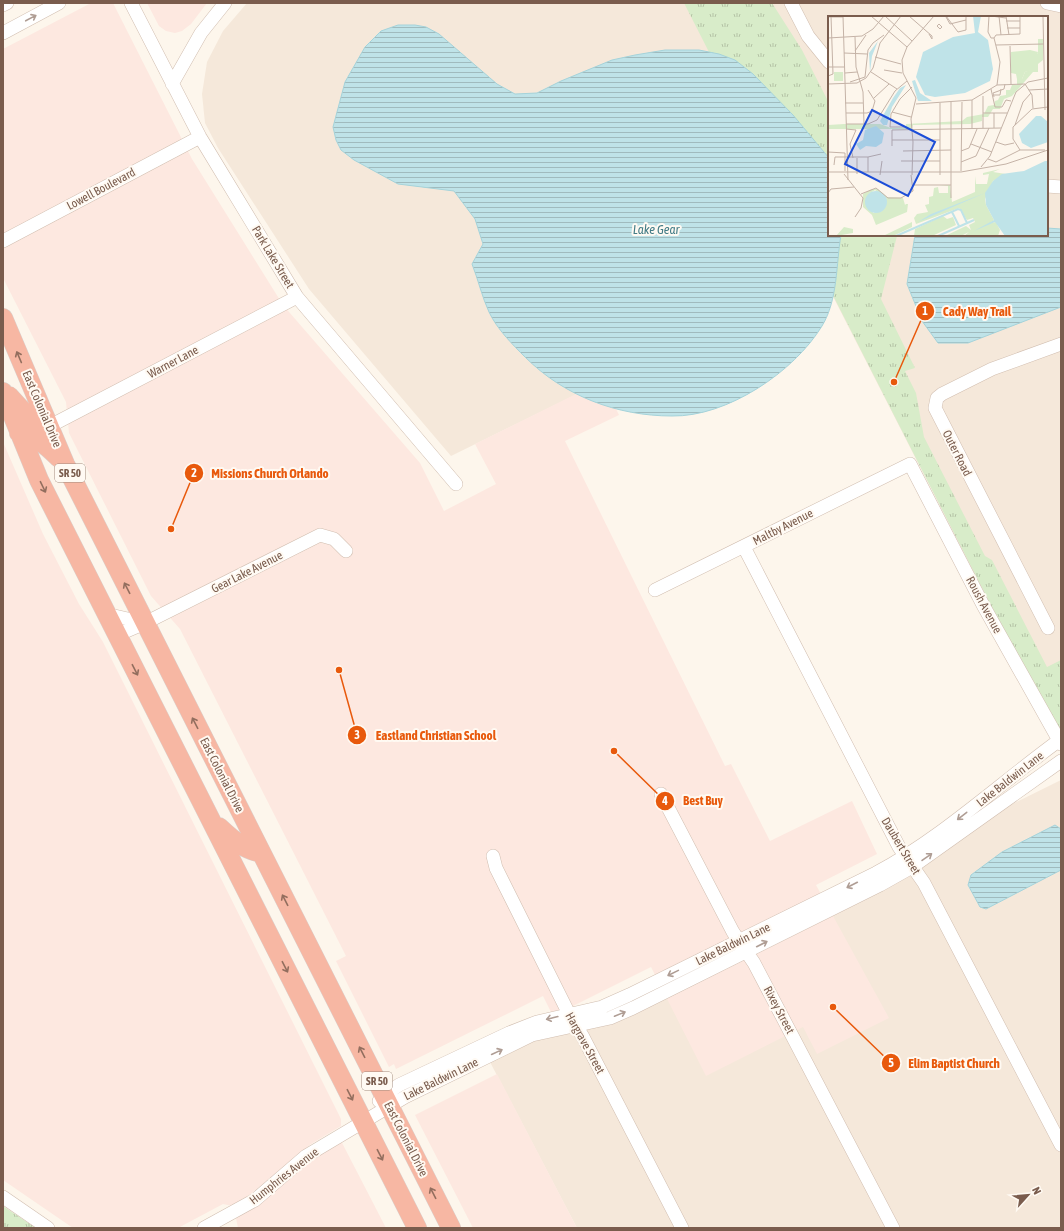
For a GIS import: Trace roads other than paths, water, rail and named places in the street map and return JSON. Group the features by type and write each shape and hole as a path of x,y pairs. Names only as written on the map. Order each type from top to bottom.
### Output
{"highway":[{"name":"East Colonial Drive","path":"3,318 48,427 66,464 451,1228"},
{"path":"3,388 30,419 48,427"},
{"name":"SR 50","path":"3,392 40,480 106,614 417,1228"},
{"path":"19,433 42,441 66,464"},
{"path":"211,820 237,843 248,850 261,853"}],"street":[{"path":"3,5 7,3"},
{"path":"3,33 59,3"},
{"name":"Park Lake Street","path":"131,3 200,137 297,297 456,484"},
{"path":"172,84 201,33 225,3"},
{"path":"791,3 808,36 828,61"},
{"path":"1047,3 1061,6"},
{"name":"Lowell Boulevard","path":"3,241 200,137"},
{"path":"1048,186 1061,187"},
{"name":"Warner Lane","path":"48,427 297,297"},
{"name":"Outer Road","path":"1048,628 935,408 937,398 942,394 992,369 1061,344"},
{"name":"Maltby Avenue","path":"655,590 910,464"},
{"name":"Roush Avenue","path":"910,464 983,605 1060,741"},
{"name":"Gear Lake Avenue","path":"117,635 145,623 320,535 334,539 346,551"},
{"name":"Daubert Street","path":"744,547 909,862 924,883 1061,1145"},
{"path":"106,614 145,623"},
{"name":"Lake Baldwin Lane","path":"909,862 939,834 1060,741"},
{"name":"Lake Baldwin Lane","path":"363,1121 386,1100 532,1035 572,1019 610,1018 633,1008 743,947 909,862 1061,761"},
{"name":"Rixey Street","path":"661,794 743,947 754,963 893,1228"},
{"name":"Hargrave Street","path":"493,856 496,868 572,1019 682,1228"},
{"name":"Humphries Avenue","path":"211,1226 255,1200 306,1156 363,1121"},
{"path":"3,1197 48,1228"}],"water":[{"name":"Lake Gear","path":"398,25 415,25 426,27 439,34 497,84 515,94 537,93 561,81 612,60 665,50 699,50 719,54 735,60 753,74 793,115 828,157 828,236 841,236 834,293 827,316 822,326 810,343 794,360 777,375 757,389 715,409 693,414 672,416 651,415 612,408 574,393 557,383 540,371 525,357 505,336 489,312 472,264 483,244 475,219 454,191 398,184 354,160 341,150 336,140 333,127 345,82 365,47 381,31"},
{"path":"1048,228 1061,229 1061,307 968,343 938,343 922,321 907,284 915,236 1048,236"},
{"path":"1055,825 1061,829 1061,870 986,909 980,907 968,885 971,875 1002,852"}],"place":[{"name":"Cady Way Trail","path":"894,382"},
{"name":"Missions Church Orlando","path":"171,529"},
{"name":"Eastland Christian School","path":"339,670"},
{"name":"Best Buy","path":"614,751"},
{"name":"Elim Baptist Church","path":"833,1007"}]}
